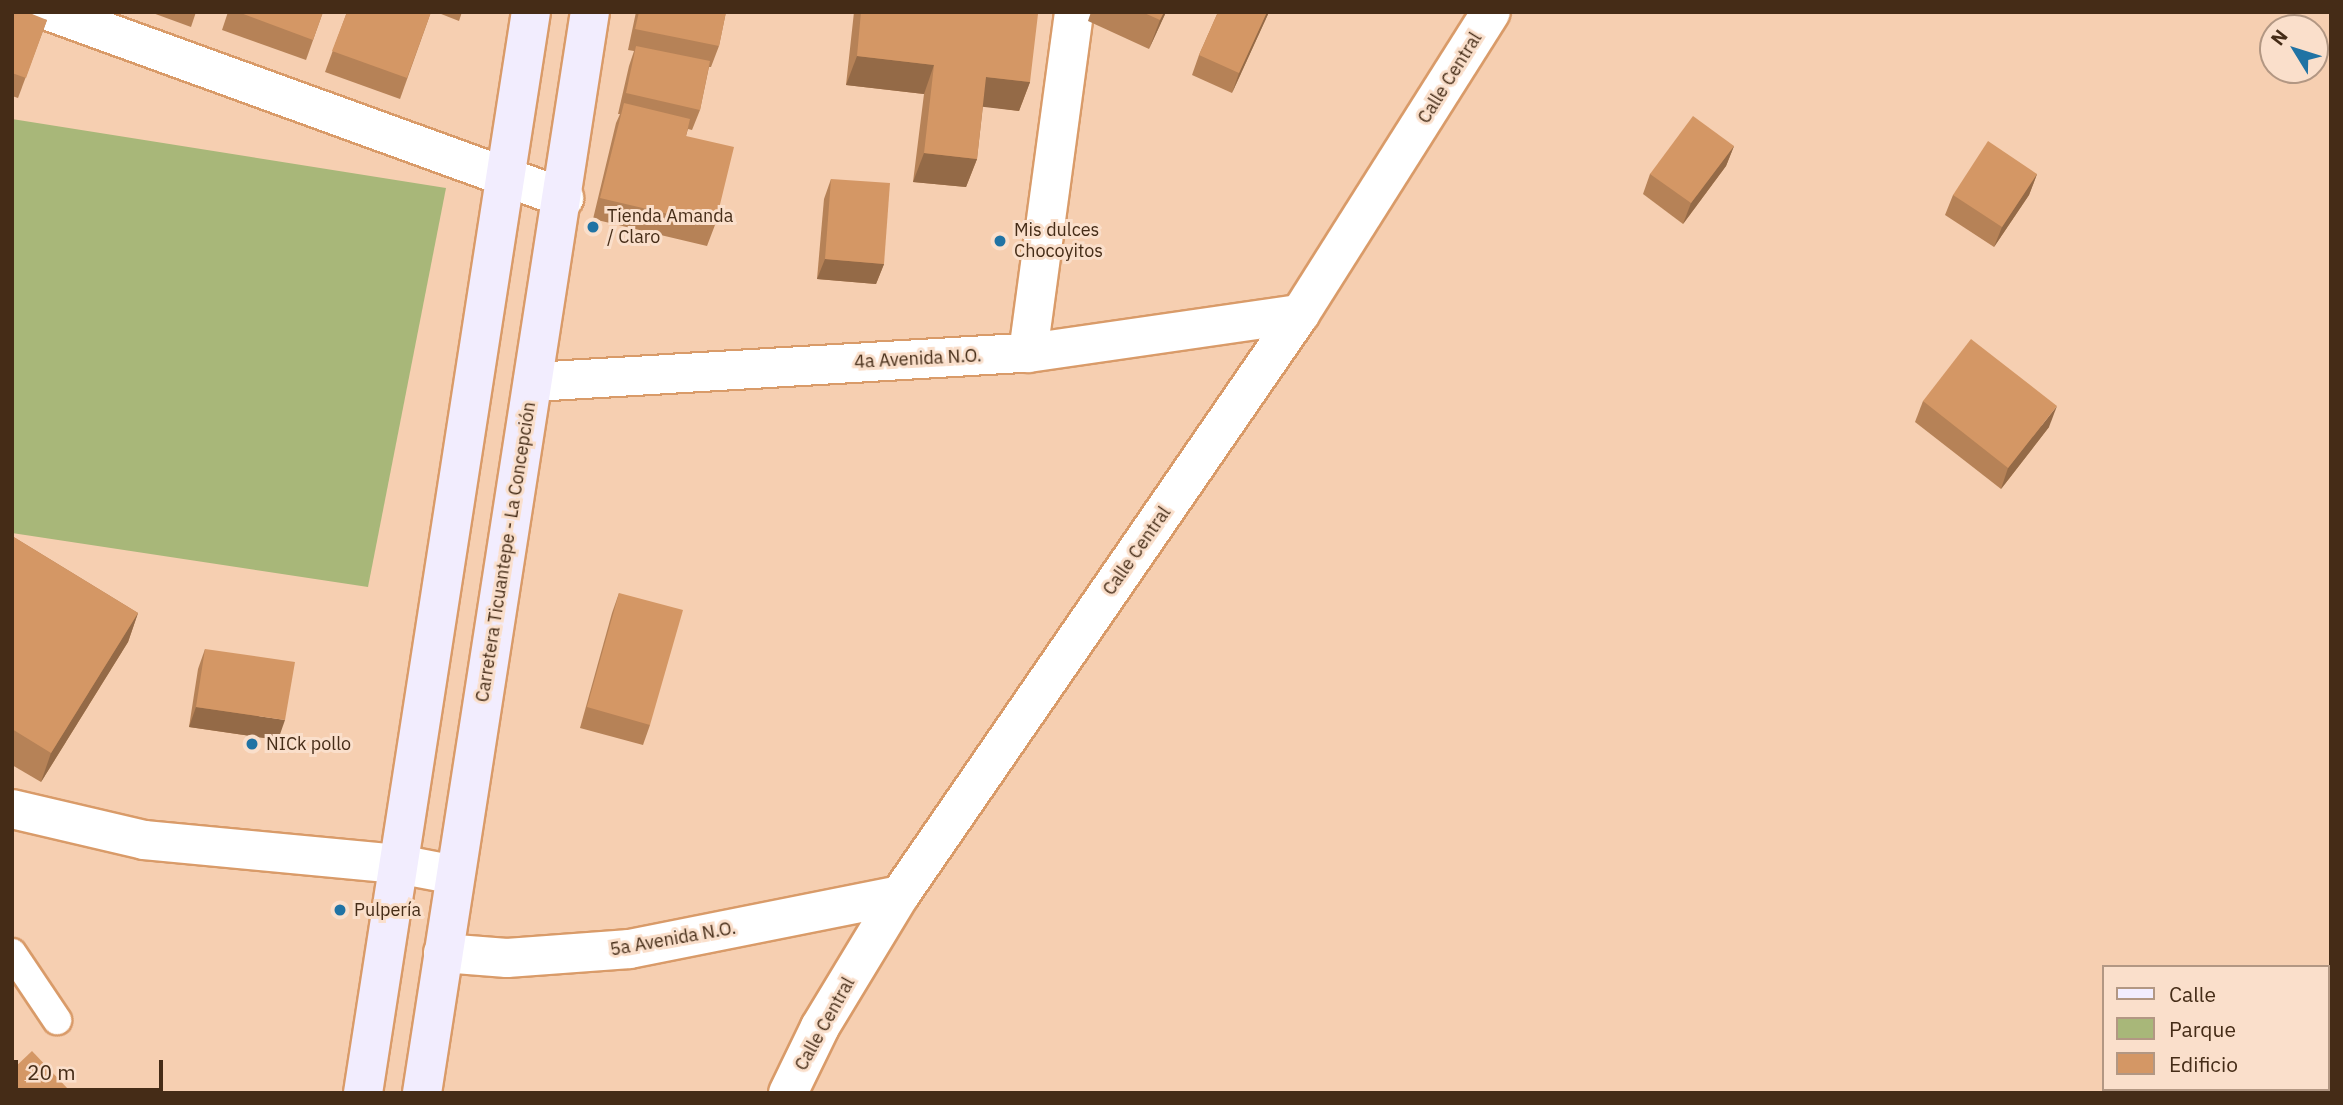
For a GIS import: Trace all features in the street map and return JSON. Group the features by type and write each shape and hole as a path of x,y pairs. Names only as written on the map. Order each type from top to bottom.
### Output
{"main road":[{"path":"363,1093 531,12"},
{"name":"Carretera Ticuantepe - La Concepción","path":"422,1093 564,198 590,12"}],"street":[{"path":"51,12 564,198"},
{"path":"1028,353 1074,12"},
{"name":"Calle Central","path":"788,1093 820,1027 900,895 1300,314 1491,12"},
{"name":"4a Avenida N.O.","path":"533,382 1028,353 1300,314"},
{"path":"12,809 144,840 398,864 455,875"},
{"name":"5a Avenida N.O.","path":"443,953 507,958 629,949 900,895"}],"lane":[{"path":"12,953 57,1020"}],"green space":[{"path":"12,119 446,188 368,587 12,533"}],"building":[{"path":"12,12 27,12 47,20 26,78 12,73"},
{"path":"238,12 323,12 313,40"},
{"path":"347,12 431,12 407,78 332,51"},
{"path":"639,12 726,12 719,46 635,29"},
{"path":"861,12 1038,14 1030,82 986,77 977,159 924,153 934,65 857,56"},
{"path":"1142,12 1164,12 1160,20"},
{"path":"1218,12 1267,12 1239,73 1199,55"},
{"path":"636,46 710,61 700,110 626,93"},
{"path":"624,103 690,119 686,136 734,147 715,225 600,198"},
{"path":"1693,116 1734,146 1691,203 1650,174"},
{"path":"1988,141 2037,174 2002,227 1953,195"},
{"path":"831,179 890,183 884,264 825,259"},
{"path":"1971,339 2057,406 2008,468 1923,401"},
{"path":"12,536 138,613 51,753 12,729"},
{"path":"619,593 683,610 650,725 587,707"},
{"path":"205,649 295,662 285,720 196,707"},
{"path":"32,1051 68,1089 64,1093 12,1093 12,1070"}],"place":[{"name":"Tienda Amanda / Claro","path":"593,227"},
{"name":"Mis dulces Chocoyitos","path":"1000,241"},
{"name":"NICk pollo","path":"252,744"},
{"name":"Pulpería","path":"340,910"}]}
